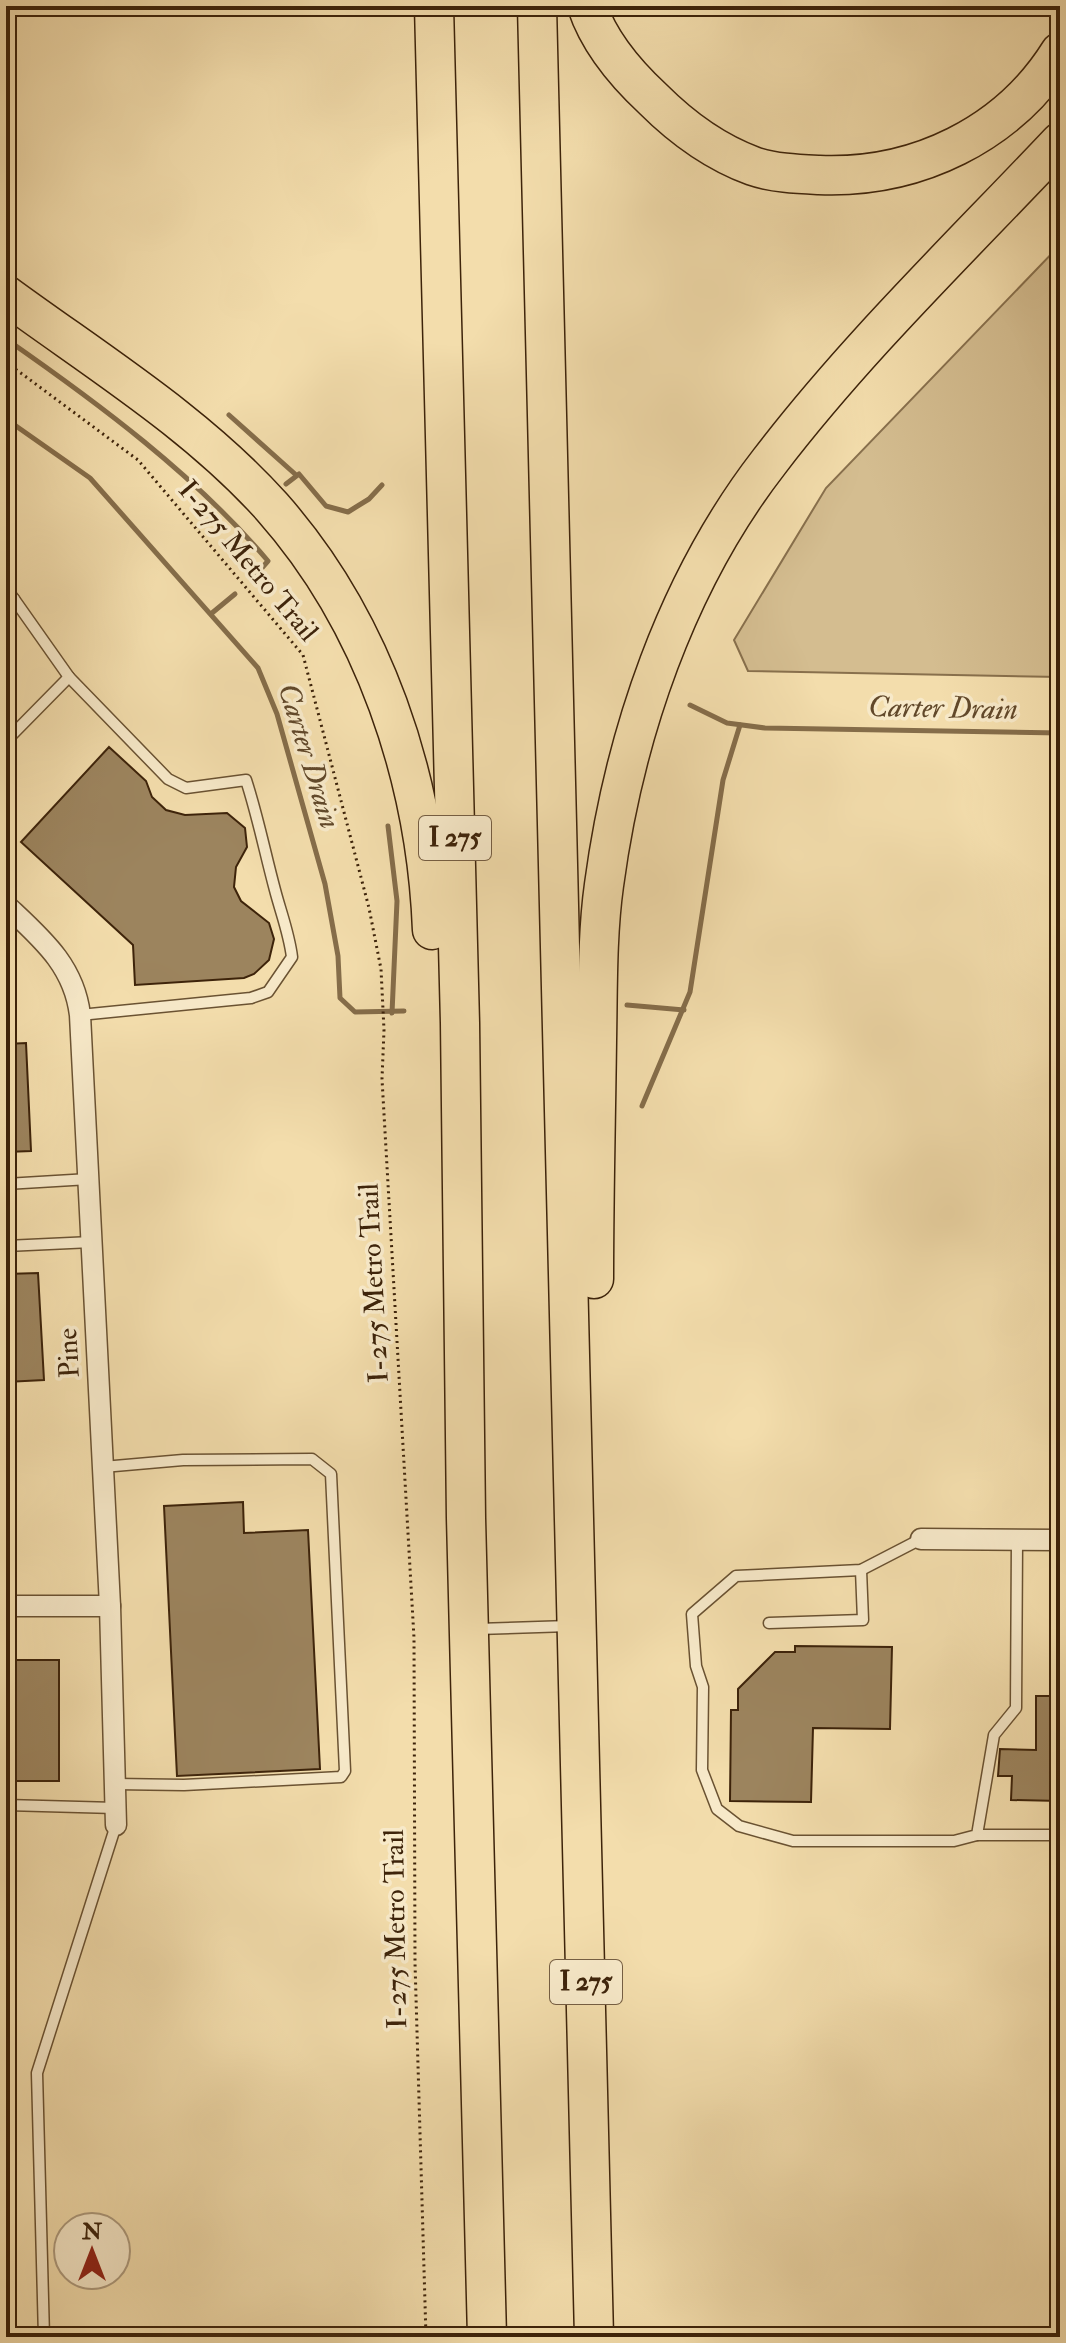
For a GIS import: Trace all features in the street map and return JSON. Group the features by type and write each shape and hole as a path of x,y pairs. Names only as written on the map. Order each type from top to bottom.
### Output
{"highway":[{"name":"I 275","path":"432,6 460,1023 466,1518 487,2337"},
{"name":"I 275","path":"537,6 594,2337"},
{"path":"587,6 611,54 672,118 713,147 754,166 796,174 846,176 905,167 945,153 1012,110 1046,75 1060,52"},
{"path":"574,1463 590,1420 597,1024 603,888 620,791 642,709 672,632 721,534 767,463 839,378 1060,142"},
{"path":"6,295 200,438 271,506 316,566 361,644 382,690 415,786 431,890 448,1402 466,1518"}],"street":[{"name":"Pine","path":"6,905 61,959 75,988 80,1015 110,1606 115,1817"},
{"path":"921,1539 1060,1540"},
{"path":"6,1606 110,1606"}],"lane":[{"path":"6,588 10,603 69,677 168,779 186,788 246,780 289,928 292,957 268,992 251,998 80,1015"},
{"path":"6,741 69,677"},
{"path":"6,1184 89,1179"},
{"path":"6,1246 92,1242"},
{"path":"103,1467 183,1460 312,1459 331,1474 345,1771 341,1777 184,1785 115,1784"},
{"path":"921,1539 861,1570 736,1576 692,1614 696,1666 703,1687 702,1770 717,1809 739,1826 793,1841 954,1841 977,1835 1060,1835"},
{"path":"977,1835 994,1735 1016,1708 1017,1540"},
{"path":"769,1623 863,1620 861,1570"},
{"path":"471,1629 578,1626"},
{"path":"6,1805 115,1817 37,2073 44,2337"}],"path":[{"name":"I-275 Metro Trail","path":"6,362 138,460 303,655 369,908 382,994 382,1079 414,1638 415,1963 426,2337"}],"shaded area":[{"path":"1060,245 1060,677 748,671 734,640 826,488"}],"building":[{"path":"109,747 146,781 152,797 166,810 185,815 227,813 245,828 247,847 236,867 234,887 241,901 269,923 274,939 269,960 254,974 244,978 135,985 133,945 21,842"},
{"path":"26,1043 31,1151 6,1152 6,1044"},
{"path":"38,1273 44,1380 6,1382 6,1274"},
{"path":"243,1502 244,1533 308,1530 320,1769 177,1776 164,1506"},
{"path":"795,1646 892,1647 890,1729 813,1728 811,1802 730,1801 731,1710 738,1710 738,1689 775,1652 795,1652"},
{"path":"6,1660 59,1660 59,1781 15,1781 6,1772"},
{"path":"1036,1696 1060,1696 1060,1801 1011,1800 1012,1776 998,1776 1000,1749 1036,1750"}],"waterway":[{"path":"6,339 110,415 209,499 268,561 253,578"},
{"path":"229,415 295,474"},
{"name":"Carter Drain","path":"6,419 90,478 258,668 277,714 325,884 338,956 340,998 355,1012 404,1011"},
{"path":"286,484 299,474 326,506 348,512 369,499 382,485"},
{"path":"212,613 235,594"},
{"name":"Carter Drain","path":"690,705 727,723 765,728 1060,733"},
{"name":"Carter Drain","path":"642,1106 690,992 723,780 740,725"},
{"path":"388,826 397,901 392,1013"},
{"name":"Carter Drain","path":"627,1005 684,1010"}]}
